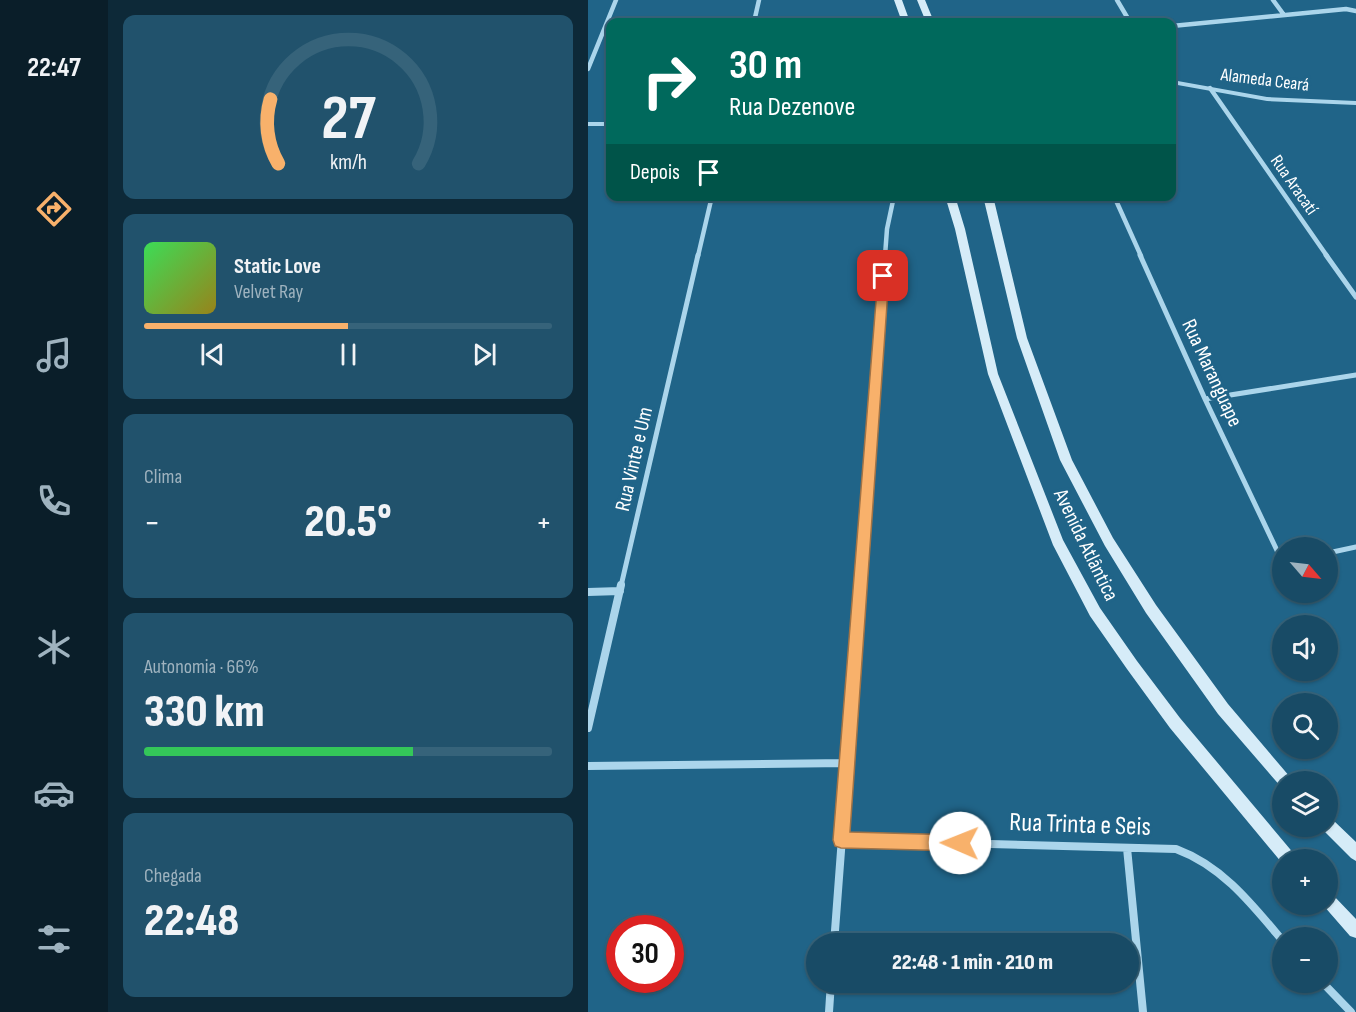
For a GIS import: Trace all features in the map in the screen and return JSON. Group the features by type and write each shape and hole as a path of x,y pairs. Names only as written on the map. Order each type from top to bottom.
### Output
{"main road":[{"path":"898,0 905,18"},
{"path":"921,0 928,18"},
{"name":"Avenida Atlântica","path":"952,201 993,374 1057,541 1095,612 1132,665 1176,723 1281,849"},
{"name":"Avenida Atlântica","path":"989,201 1022,338 1066,460 1109,542 1145,601 1223,709 1276,771"},
{"path":"1338,835 1356,853"},
{"path":"1338,911 1356,930"}],"street":[{"path":"609,18 616,0"},
{"path":"755,18 759,0"},
{"path":"1117,0 1128,18"},
{"path":"1273,0 1284,15"},
{"path":"1176,27 1346,9 1356,11"},
{"path":"588,69 606,25"},
{"name":"Alameda Ceará","path":"1176,83 1267,99 1356,103"},
{"name":"Rua Aracatí","path":"1210,88 1356,297"},
{"path":"588,124 606,124"},
{"name":"Rua Vinte e Um","path":"588,728 711,201"},
{"path":"835,933 887,229 893,201"},
{"name":"Rua Maranguape","path":"1116,201 1205,399 1272,540"},
{"path":"1205,399 1356,375"},
{"path":"1338,550 1356,547"},
{"path":"588,592 620,591"},
{"path":"588,766 847,763"},
{"name":"Rua Trinta e Seis","path":"841,840 1176,849 1195,855 1220,871 1272,929"},
{"path":"1127,848 1143,1012"},
{"path":"829,1012 830,993"},
{"path":"1333,993 1352,1012"}],"route":[{"path":"883,276 841,840 960,843"}]}
